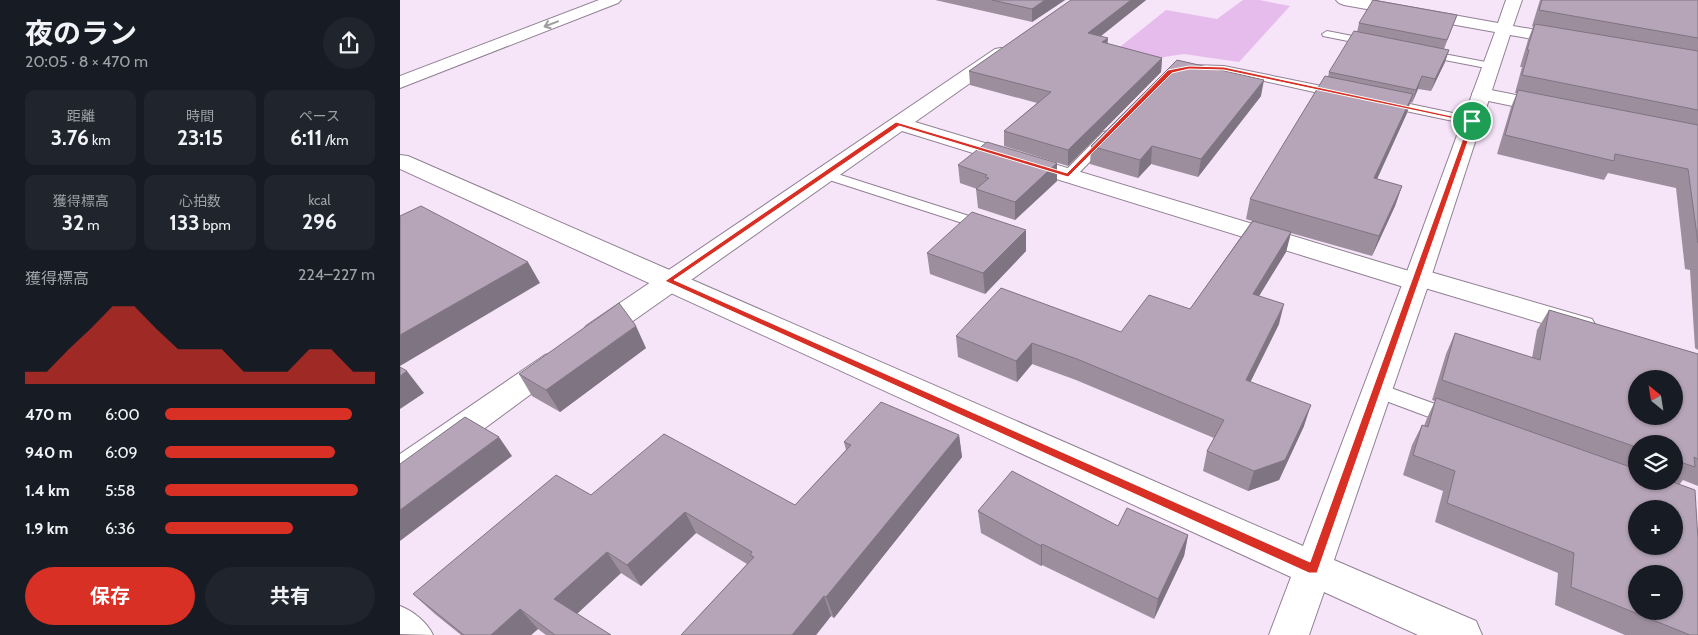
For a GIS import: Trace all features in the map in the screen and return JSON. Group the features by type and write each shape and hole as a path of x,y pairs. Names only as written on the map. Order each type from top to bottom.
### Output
{"street":[{"path":"400,67 579,0"},
{"path":"400,82 613,0"},
{"path":"1344,0 1582,43"},
{"path":"1289,635 1417,280 1514,0"},
{"path":"400,472 668,281 1021,39"},
{"path":"1481,94 1566,111"},
{"path":"898,123 1068,176 1417,280 1605,333"},
{"path":"400,161 1462,635"}],"lane":[{"path":"1326,34 1384,45"},
{"path":"1413,51 1490,66"},
{"path":"1180,70 1189,68 1224,69 1358,97"},
{"path":"1377,101 1472,121"},
{"path":"1068,176 1116,127"},
{"path":"825,174 1003,231"},
{"path":"1377,390 1469,423"},
{"path":"400,618 420,635"}],"shaded area":[{"path":"1243,0 1259,0 1290,6 1239,62 1184,54 1164,57 1153,65 1110,55 1166,10 1217,19"}],"building":[{"path":"992,0 1045,0 1032,9"},
{"path":"1071,0 1131,0 1088,33 1108,38 1102,42 1162,58 1068,150 1004,131 1051,92 969,71"},
{"path":"1373,0 1457,15 1447,40 1359,23"},
{"path":"1542,0 1698,0 1698,38 1539,10"},
{"path":"1535,24 1698,51 1698,110 1522,75"},
{"path":"1354,31 1449,50 1435,79 1422,76 1416,90 1329,72"},
{"path":"1177,60 1264,80 1201,159 1152,146 1140,160 1091,146"},
{"path":"1325,76 1413,94 1374,178 1402,186 1379,236 1250,199"},
{"path":"1518,90 1698,125 1698,243 1688,169 1615,154 1614,161 1505,135"},
{"path":"987,142 1057,163 1015,202 976,189 989,178 985,177 987,175 958,165"},
{"path":"421,206 528,262 400,335 400,216"},
{"path":"972,212 1026,230 983,273 927,253"},
{"path":"1253,221 1291,232 1253,294 1284,304 1246,380 1311,405 1285,460 1254,471 1207,451 1224,420 1077,359 1032,343 1016,361 956,336 1001,288 1121,332 1149,295 1190,309"},
{"path":"619,303 636,326 546,390 519,374"},
{"path":"1549,310 1698,354 1698,459 1694,457 1695,467 1683,463 1683,435 1628,435 1628,444 1442,380 1455,333 1540,360"},
{"path":"400,367 407,371 400,376"},
{"path":"1436,398 1628,466 1628,490 1683,490 1683,486 1695,490 1698,540 1698,635 1690,635 1653,620 1683,620 1683,565 1628,565 1628,610 1571,587 1574,553 1447,503 1455,471 1413,455 1422,425 1428,427"},
{"path":"881,402 959,435 826,597 824,596 792,635 681,635 754,557 750,555 752,552 685,512 627,565 607,552 554,599 611,635 555,635 520,609 491,635 464,635 413,594 556,475 591,495 664,434 795,505 851,445 844,442"},
{"path":"465,417 499,437 400,510 400,464"},
{"path":"1012,471 1118,526 1127,508 1188,535 1158,599 1042,544 1041,546 978,511"}],"route":[{"path":"1189,68 1224,69 1472,121 1313,569 668,281 898,123 1068,176 1170,72 1189,68"}]}
